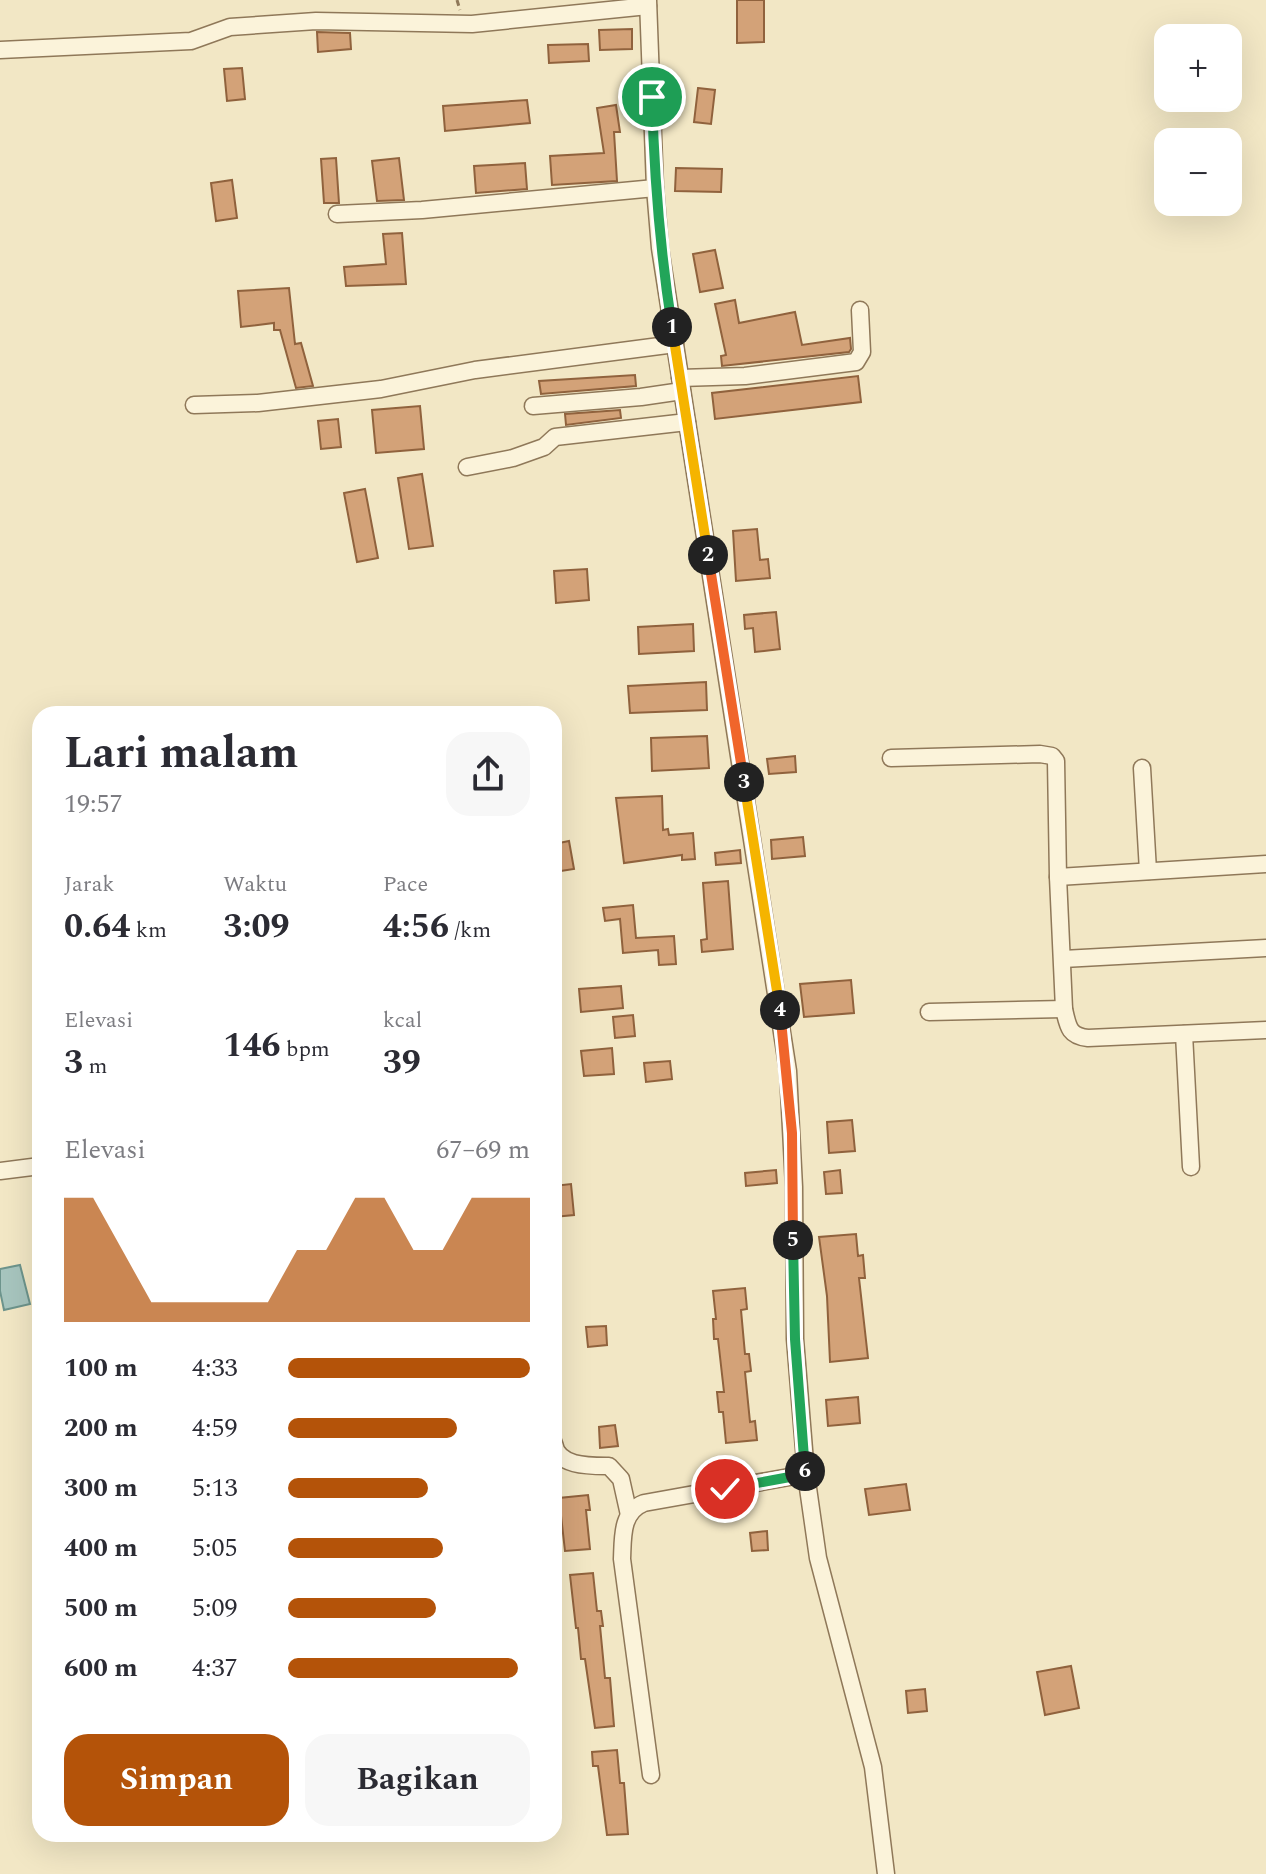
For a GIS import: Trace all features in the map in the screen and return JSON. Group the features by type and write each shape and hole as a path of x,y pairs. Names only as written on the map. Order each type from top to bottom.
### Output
{"street":[{"path":"0,50 191,41 230,27 316,21 472,24 648,3 660,248 788,1071 794,1187 795,1339 806,1474 818,1558 873,1767 886,1874"},
{"path":"337,214 422,210 655,188"},
{"path":"533,406 641,397 681,384 856,362 862,352 860,310"},
{"path":"194,405 258,403 381,389 475,370 675,344"},
{"path":"467,467 513,458 544,447 555,437 687,422"},
{"path":"891,758 1052,756 1058,766 1058,877 1064,1009 1069,1030 1078,1037 1266,1030"},
{"path":"1142,768 1148,871"},
{"path":"1058,877 1266,864"},
{"path":"1063,959 1266,948"},
{"path":"929,1012 1064,1009"},
{"path":"1184,1034 1191,1167"},
{"path":"0,1171 32,1167"},
{"path":"562,1458 588,1466 609,1466 621,1479 629,1515"},
{"path":"651,1775 622,1559 623,1533 629,1515 633,1508 644,1503 806,1474"}],"water":[{"path":"20,1265 30,1304 4,1310 0,1269"}],"building":[{"path":"737,0 764,0 764,42 737,43"},
{"path":"632,29 632,49 600,50 599,30"},
{"path":"317,32 350,33 351,49 318,52"},
{"path":"588,44 589,61 549,63 548,45"},
{"path":"242,68 245,99 227,101 224,69"},
{"path":"698,88 715,90 711,124 694,122"},
{"path":"527,100 530,123 445,131 443,106"},
{"path":"616,105 620,132 614,132 617,181 552,185 550,156 604,153 597,108"},
{"path":"336,158 339,203 324,203 321,159"},
{"path":"399,158 404,200 377,201 372,161"},
{"path":"525,163 527,189 476,193 474,166"},
{"path":"676,168 722,169 721,192 675,191"},
{"path":"232,180 237,218 216,221 211,183"},
{"path":"402,233 406,284 346,286 344,267 386,264 383,234"},
{"path":"715,250 723,288 700,292 693,254"},
{"path":"289,288 295,344 301,343 313,386 296,388 280,330 274,330 274,323 241,327 238,291"},
{"path":"735,300 739,323 795,312 802,345 850,338 851,349 849,352 722,366 721,356 726,355 715,304"},
{"path":"635,375 636,386 541,394 539,381"},
{"path":"858,376 861,402 715,419 712,393"},
{"path":"420,406 424,449 376,453 372,410"},
{"path":"620,410 621,418 566,425 565,414"},
{"path":"338,419 341,447 321,449 318,421"},
{"path":"422,474 433,546 409,549 398,478"},
{"path":"365,489 378,558 357,562 344,493"},
{"path":"757,529 760,560 768,559 770,578 736,581 733,531"},
{"path":"587,569 589,600 556,603 554,571"},
{"path":"776,612 780,649 755,652 753,628 745,629 744,615"},
{"path":"693,624 694,651 639,654 638,627"},
{"path":"706,682 707,710 630,713 628,686"},
{"path":"707,736 709,768 652,771 651,738"},
{"path":"795,756 796,772 769,774 767,759"},
{"path":"662,796 663,830 668,829 669,835 693,833 695,859 682,860 682,855 624,863 616,798"},
{"path":"803,837 805,856 772,859 771,840"},
{"path":"569,841 574,869 562,871 562,842"},
{"path":"740,850 741,863 716,865 715,853"},
{"path":"728,881 733,949 702,952 701,940 707,939 703,883"},
{"path":"633,905 636,938 674,936 676,964 659,965 658,950 623,953 620,919 605,921 603,908"},
{"path":"851,980 854,1013 804,1017 800,984"},
{"path":"621,986 623,1008 581,1012 579,989"},
{"path":"633,1015 635,1036 615,1038 613,1017"},
{"path":"612,1048 614,1074 584,1076 581,1051"},
{"path":"670,1061 672,1079 646,1082 644,1063"},
{"path":"852,1120 855,1151 829,1153 827,1122"},
{"path":"776,1170 777,1183 746,1186 745,1173"},
{"path":"840,1170 842,1193 826,1194 824,1172"},
{"path":"571,1184 574,1215 562,1216 562,1185"},
{"path":"856,1234 858,1256 863,1255 865,1278 859,1278 868,1358 830,1362 827,1296 819,1237"},
{"path":"745,1288 747,1309 741,1310 745,1354 749,1354 751,1371 745,1372 750,1422 755,1421 757,1440 726,1443 723,1412 719,1412 717,1392 724,1392 718,1339 714,1339 713,1319 716,1319 713,1291"},
{"path":"606,1326 607,1345 588,1347 586,1327"},
{"path":"858,1397 860,1423 828,1426 826,1400"},
{"path":"615,1425 618,1446 600,1448 599,1427"},
{"path":"906,1484 910,1510 869,1515 865,1489"},
{"path":"588,1495 590,1510 586,1510 590,1549 565,1551 562,1498"},
{"path":"767,1531 768,1550 752,1551 750,1533"},
{"path":"593,1573 597,1611 601,1611 605,1678 610,1678 614,1726 595,1728 585,1659 581,1659 570,1575"},
{"path":"1071,1666 1079,1708 1045,1715 1037,1672"},
{"path":"925,1689 927,1711 908,1713 906,1691"},
{"path":"617,1750 620,1783 624,1783 628,1834 607,1835 598,1766 593,1766 592,1752"}],"route":[{"path":"652,97 660,248 780,1011 792,1133 795,1339 806,1474 725,1489"}]}
